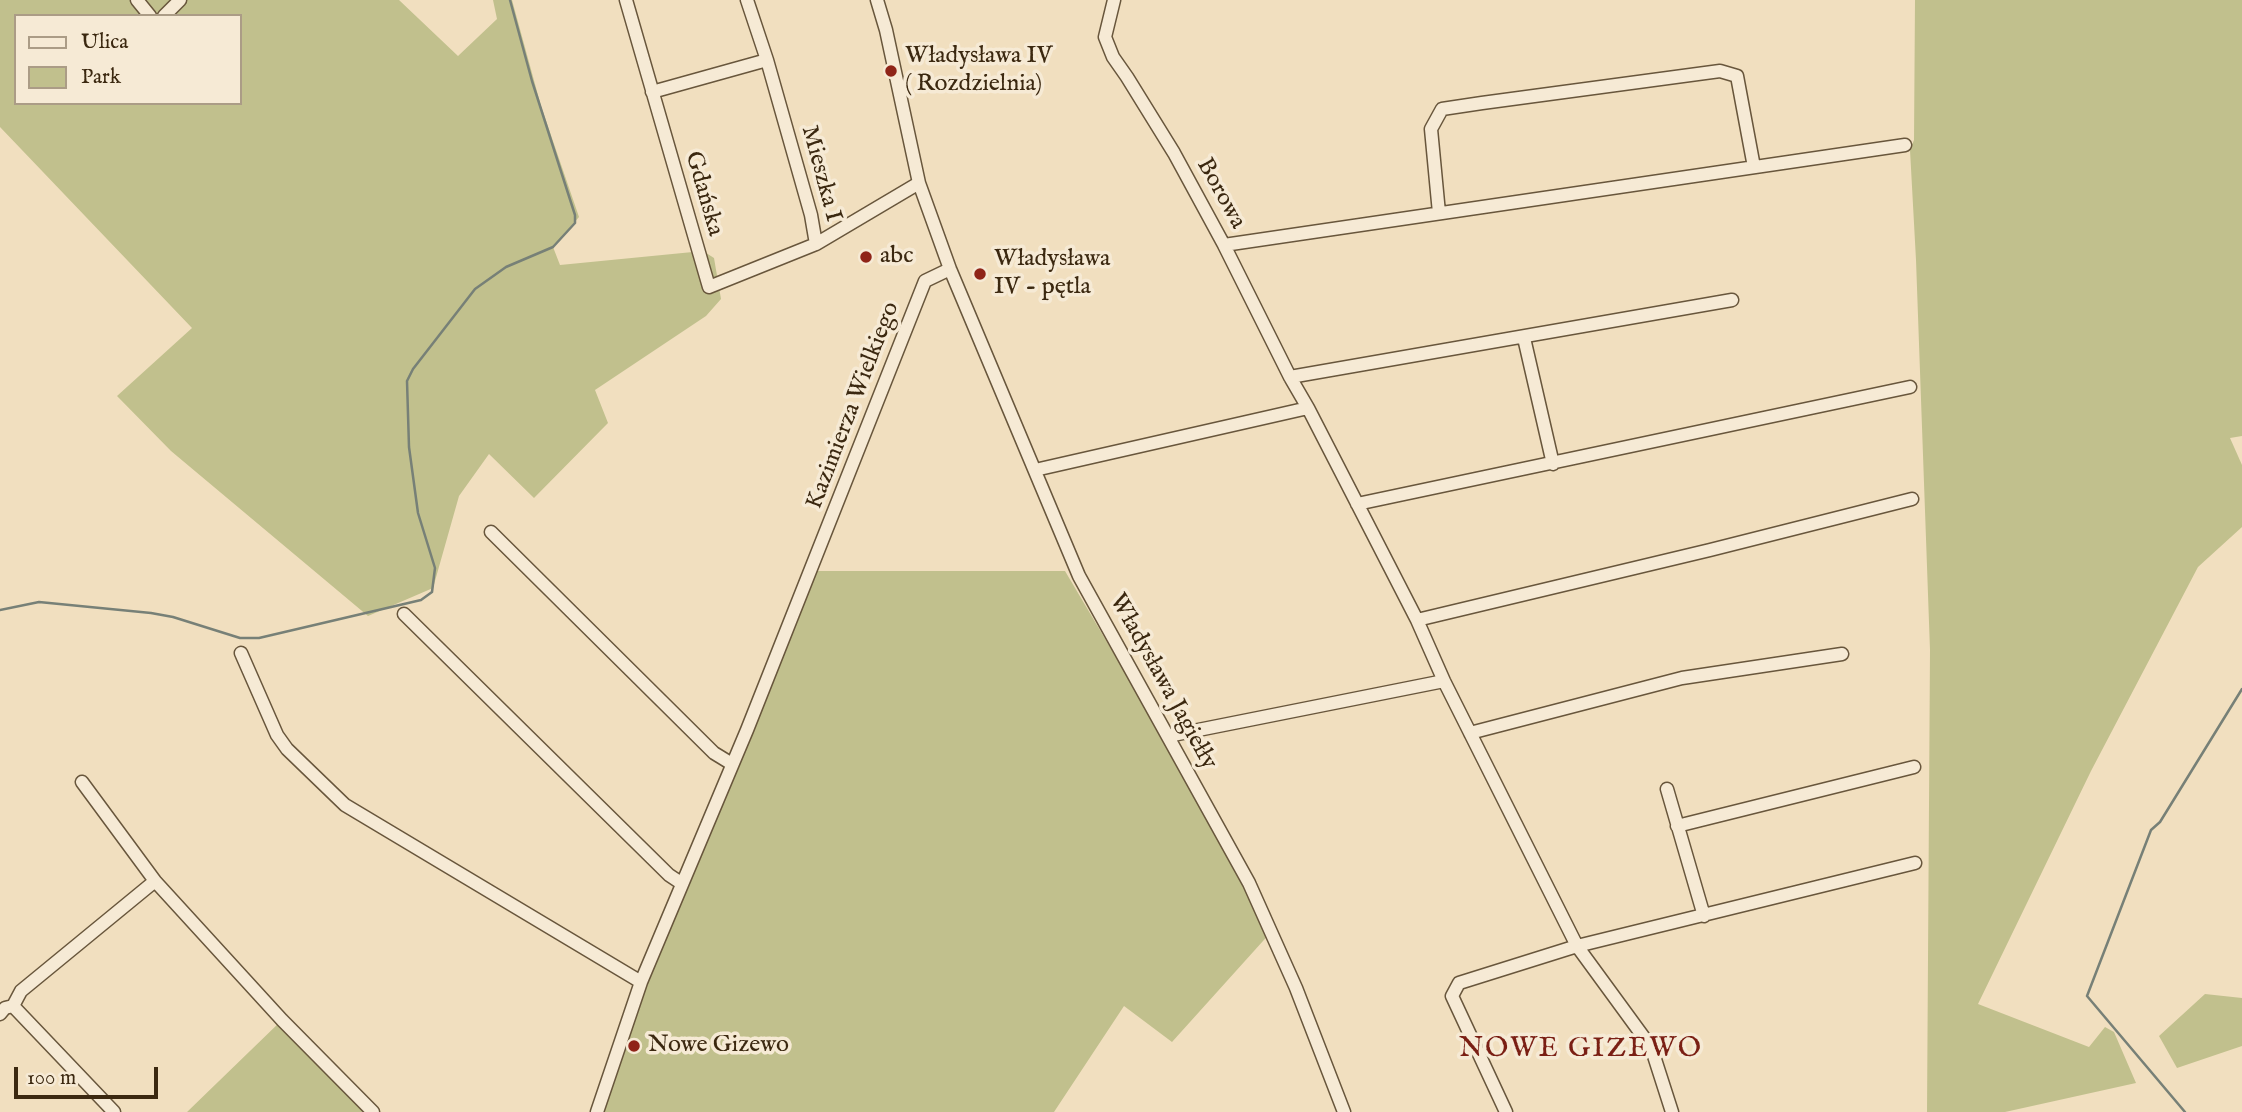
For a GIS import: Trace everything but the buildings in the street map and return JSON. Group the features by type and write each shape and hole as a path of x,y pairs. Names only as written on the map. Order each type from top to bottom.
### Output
{"street":[{"path":"136,0 148,14"},
{"path":"166,14 180,0"},
{"name":"Gdańska","path":"626,0 709,287 816,244"},
{"name":"Mieszka I","path":"747,0 811,215 816,244 919,183"},
{"name":"Władysława Jagiełły","path":"877,0 919,183 950,269 1079,576 1249,883 1272,930 1343,1112"},
{"name":"Borowa","path":"1114,0 1105,37 1113,57 1174,153 1224,245 1417,620 1444,681 1577,946 1645,1039 1654,1056 1672,1112"},
{"path":"652,92 767,60"},
{"path":"1439,213 1431,129 1442,109 1482,103 1720,71 1737,76 1754,167"},
{"path":"1224,245 1905,145"},
{"name":"Kazimierza Wielkiego","path":"597,1112 640,982 811,571 925,281 950,269"},
{"path":"1290,377 1732,300"},
{"path":"1524,338 1553,464"},
{"path":"1357,504 1910,387"},
{"path":"1035,470 1308,408"},
{"path":"1417,620 1912,499"},
{"path":"491,532 714,753 732,764"},
{"path":"404,614 669,875 681,883"},
{"path":"241,653 277,735 287,749 345,805 640,982"},
{"path":"1470,733 1682,678 1842,654"},
{"path":"1168,736 1444,681"},
{"path":"1676,826 1914,767"},
{"path":"82,782 155,881 282,1020 373,1112"},
{"path":"1667,789 1704,916"},
{"path":"1506,1112 1452,996 1459,983 1577,946 1914,863"},
{"path":"0,1014 5,1008 13,1006 21,991 155,881"},
{"path":"13,1006 114,1112"}],"green space":[{"path":"0,0 399,0 458,56 497,19 493,0 512,0 541,106 579,217 553,247 560,265 703,251 714,258 721,299 706,316 595,390 608,423 534,498 489,454 459,496 433,588 368,616 171,451 117,396 192,328 0,127"},
{"path":"1915,0 2242,0 2242,436 2230,438 2242,465 2242,527 2198,567 2091,771 1978,1004 2089,1047 2105,1027 2114,1032 2136,1083 2005,1112 1927,1112 1930,650 1910,150 1914,140"},
{"path":"811,571 1065,571 1249,882 1272,931 1172,1042 1124,1006 1054,1112 603,1112 641,982"},
{"path":"2205,994 2242,998 2242,1046 2177,1068 2159,1036"},
{"path":"282,1020 369,1112 187,1112"}],"waterway":[{"path":"0,610 39,602 151,613 240,638 259,638 421,600 432,592 435,568 418,513 409,447 407,381 413,369 475,289 506,267 553,247 575,223 575,215 532,81 510,0"},
{"path":"2185,1112 2087,996 2151,830 2160,822 2242,689"}],"place":[{"name":"Władysława IV ( Rozdzielnia)","path":"891,71"},
{"name":"abc","path":"866,257"},
{"name":"Władysława IV - pętla","path":"980,274"},
{"name":"Nowe Gizewo","path":"634,1046"}],"district":[{"name":"NOWE GIZEWO","path":"1581,1050"}]}
